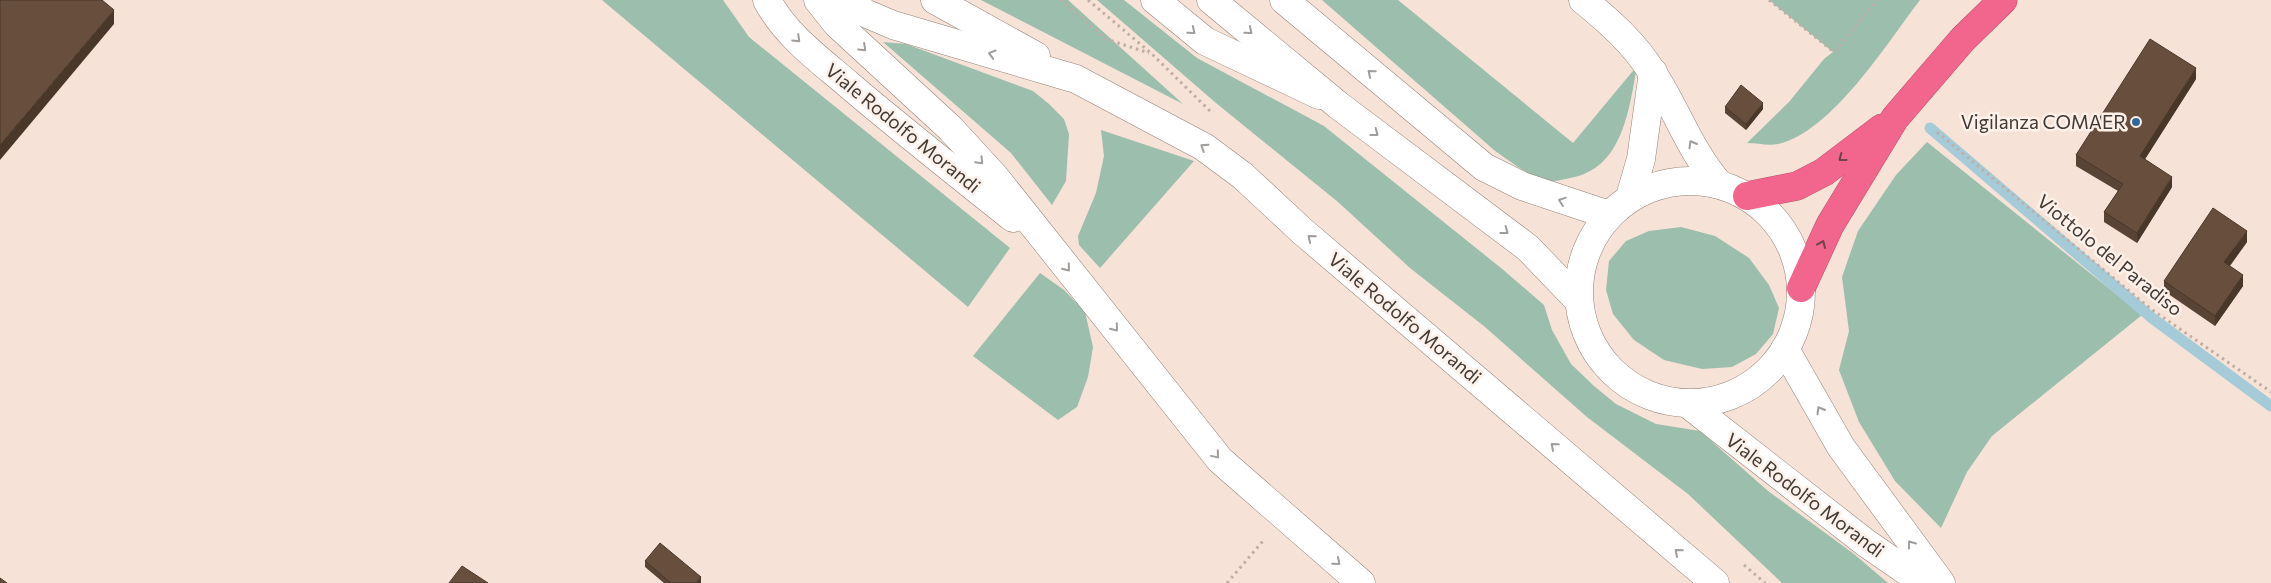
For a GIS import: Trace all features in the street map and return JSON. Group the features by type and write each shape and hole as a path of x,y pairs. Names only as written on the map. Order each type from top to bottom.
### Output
{"highway":[{"path":"1801,288 1830,225 1895,118 1963,39 2003,0"},
{"path":"1746,196 1797,186 1824,172 1895,118"}],"street":[{"name":"Viale Rodolfo Morandi","path":"767,0 772,10 791,34 810,51 876,108 1050,247"},
{"name":"Viale Rodolfo Morandi","path":"818,0 836,24 950,128 996,178 1220,460 1361,583"},
{"name":"Viale Rodolfo Morandi","path":"848,0 865,13 893,25 1076,79"},
{"name":"Viale Rodolfo Morandi","path":"934,0 1204,147 1243,176 1302,231 1715,583"},
{"path":"1154,0 1205,41 1338,105"},
{"path":"1211,0 1338,105 1528,248 1578,300"},
{"path":"1284,0 1484,167 1522,186 1609,215"},
{"path":"1584,0 1609,21 1632,45 1653,72 1706,170 1719,184"},
{"path":"1630,197 1641,159 1653,72"},
{"name":"Viale Rodolfo Morandi","path":"1688,180 1719,184 1746,196 1769,213 1786,235 1797,261 1801,288 1800,310 1794,330 1785,349 1767,372 1744,390 1717,400 1688,404 1661,400 1635,390 1613,373 1596,352 1584,327 1578,300 1579,277 1585,254 1595,233 1609,215 1630,197 1658,185 1688,180"},
{"name":"Viale Rodolfo Morandi","path":"1785,349 1840,447 1941,583"},
{"name":"Viale Rodolfo Morandi","path":"1688,404 1866,543 1924,583"}],"path":[{"path":"1061,0 1106,39 1152,54"},
{"path":"1769,0 1834,52 1876,0"},
{"name":"Viottolo del Paradiso","path":"1937,132 2152,309 2271,392"},
{"path":"1227,583 1284,516"}],"green space":[{"path":"602,0 723,0 749,37 1010,248 968,307"},
{"path":"981,0 1068,0 1183,104"},
{"path":"1097,0 1124,0 1197,58 1324,126 1501,268 1544,305 1552,330 1571,364 1616,404 1656,424 1700,431 1768,491 1854,554 1888,583 1782,583 1688,494 1587,417 1485,327 1410,268 1338,202 1216,103"},
{"path":"1322,0 1398,0 1573,143 1637,66 1631,100 1620,135 1602,163 1588,172 1553,182 1533,176 1494,150"},
{"path":"1769,0 1920,0 1875,61 1838,105 1798,136 1770,145 1747,143 1789,102 1824,59 1833,52"},
{"path":"883,42 906,44 1033,91 1049,104 1064,119 1069,134 1066,181 1052,205 1011,153"},
{"path":"1101,130 1194,161 1100,268 1079,245 1078,236 1096,193 1104,156"},
{"path":"1927,142 2142,315 1992,436 1967,472 1941,528 1895,481 1859,422 1839,370 1849,331 1842,277 1858,231 1896,175"},
{"path":"1681,227 1715,236 1749,258 1769,285 1779,308 1773,334 1756,354 1732,367 1702,369 1664,360 1634,340 1613,314 1606,290 1609,261 1626,241 1649,231"},
{"path":"1040,273 1064,290 1085,312 1093,347 1088,377 1077,407 1058,420 973,356"}],"building":[{"path":"0,0 102,0 114,10 0,145"},
{"name":"Vigilanza COMAER","path":"2150,39 2196,68 2140,156 2172,177 2137,233 2104,212 2123,184 2076,155"},
{"path":"1741,85 1763,103 1746,124 1725,107"},
{"path":"2213,208 2247,231 2224,262 2243,275 2215,316 2164,281"},
{"path":"660,543 701,577 696,583 671,583 645,561"},
{"path":"462,566 488,583 449,583"},
{"path":"0,578 7,583 0,583"}],"waterway":[{"path":"1930,128 2152,318 2271,406"}],"place":[{"name":"Vigilanza COMAER","path":"2136,122"}]}
